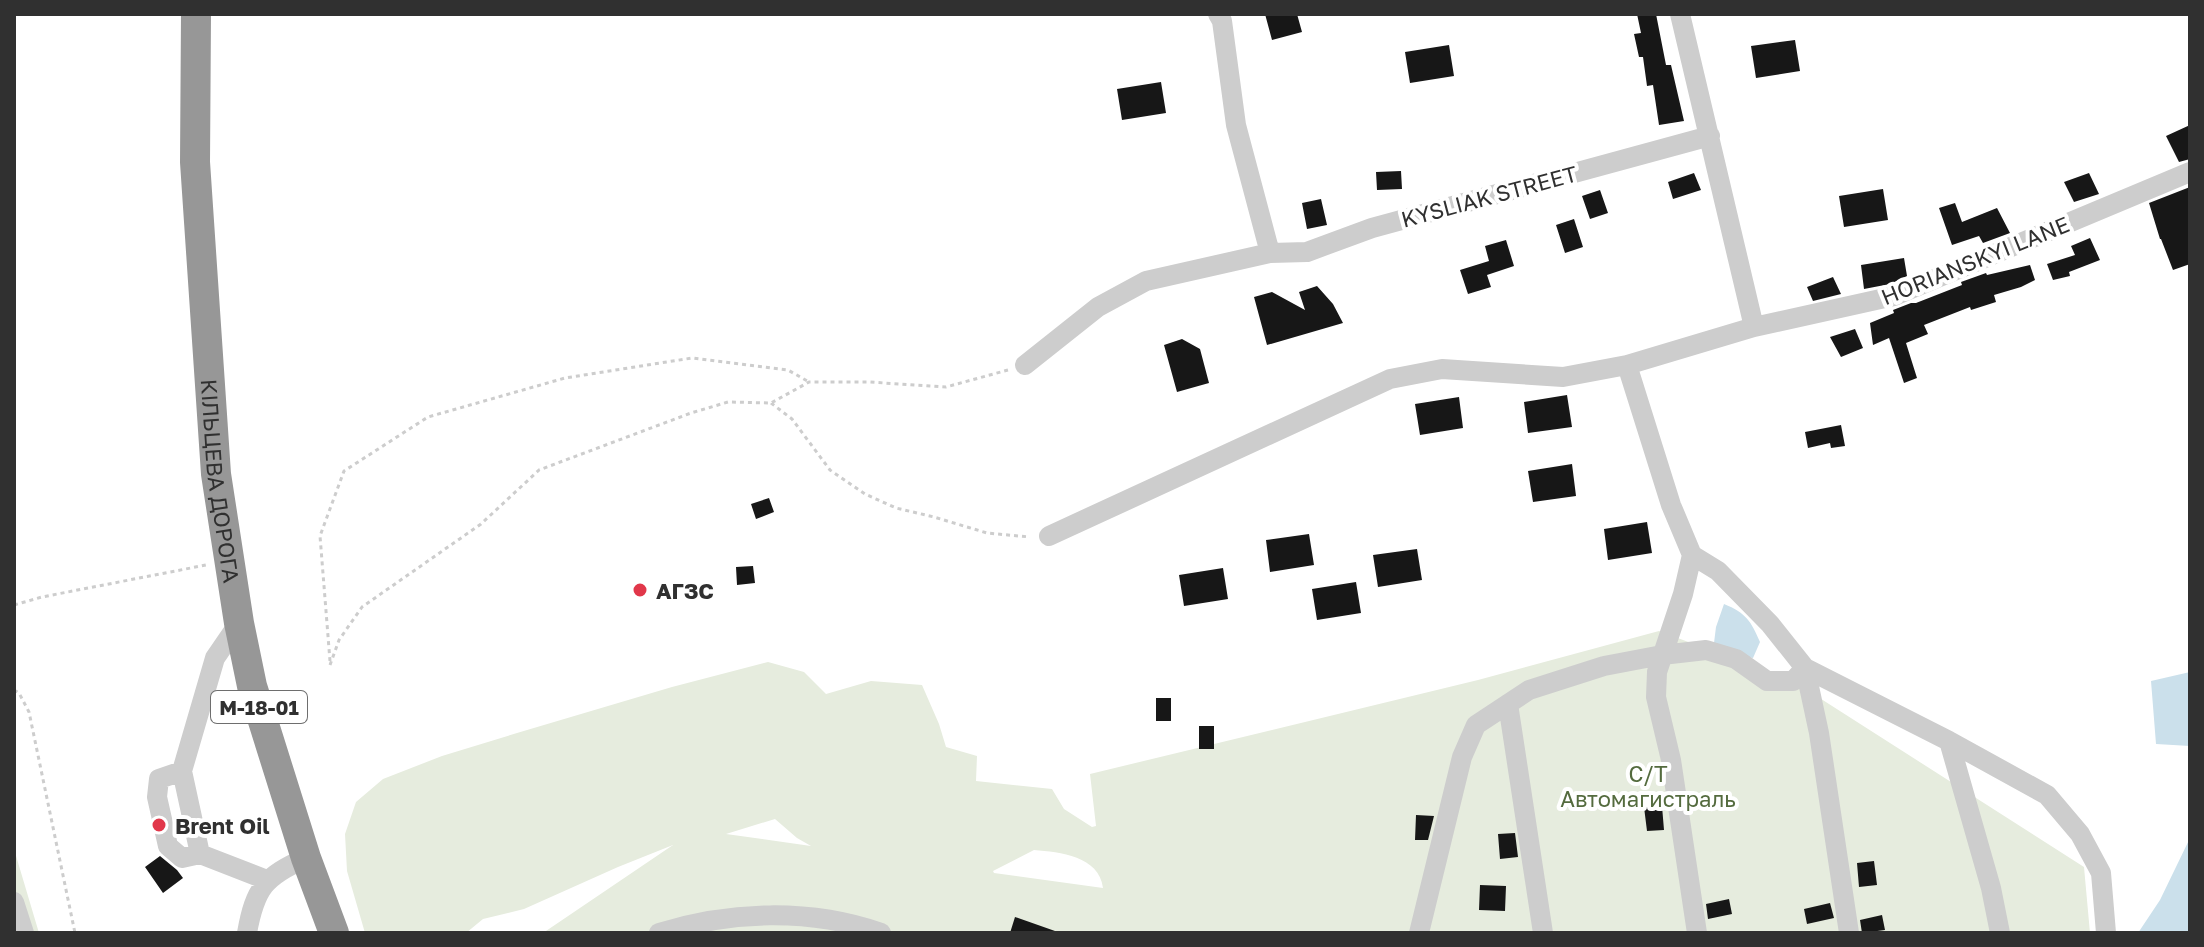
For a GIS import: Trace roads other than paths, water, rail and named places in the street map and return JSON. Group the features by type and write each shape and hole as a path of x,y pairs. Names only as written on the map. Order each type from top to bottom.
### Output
{"highway":[{"name":"КІЛЬЦЕВА ДОРОГА","path":"196,14 195,162 201,269 216,474 229,561 252,686 306,858 334,933"}],"street":[{"path":"1218,14 1222,21 1236,125 1270,253"},
{"path":"1680,14 1754,327"},
{"name":"KYSLIAK STREET","path":"1025,365 1098,307 1146,281 1270,253 1307,252 1372,228 1710,136"},
{"name":"HORIANSKYI LANE","path":"1049,536 1390,379 1442,369 1563,377 1627,365 1754,327 1894,296 2190,172"},
{"path":"1627,365 1671,505 1692,555 1718,571 1770,624 1805,668 2047,795 2080,834 2101,873 2106,933"},
{"path":"1692,555 1683,594 1657,672 1656,697 1671,760 1697,933"},
{"path":"200,854 182,771 215,658 239,623"},
{"path":"1419,933 1462,757 1476,725 1529,690 1604,666 1662,655 1706,650 1736,659 1767,681 1793,681 1805,668"},
{"path":"1805,668 1819,733 1849,933"},
{"path":"1508,704 1543,933"},
{"path":"1949,741 1991,888 2000,933"},
{"path":"182,771 159,779 157,797 168,846 182,858 200,854 267,880"},
{"path":"247,933 256,898 267,880 281,869 306,858"},
{"path":"14,902 24,933"},
{"path":"659,933 691,923 779,916 820,918 881,933"}],"water":[{"path":"1724,604 1743,614 1754,628 1760,642 1753,658 1713,651 1716,627"},
{"path":"2190,672 2190,746 2156,744 2151,681"},
{"path":"2190,838 2190,933 2138,933 2160,900"}],"place":[{"name":"АГЗС","path":"640,590"},
{"name":"Brent Oil","path":"159,825"}],"park label":[{"name":"С/Т Автомагистраль","path":"1648,786"}]}
